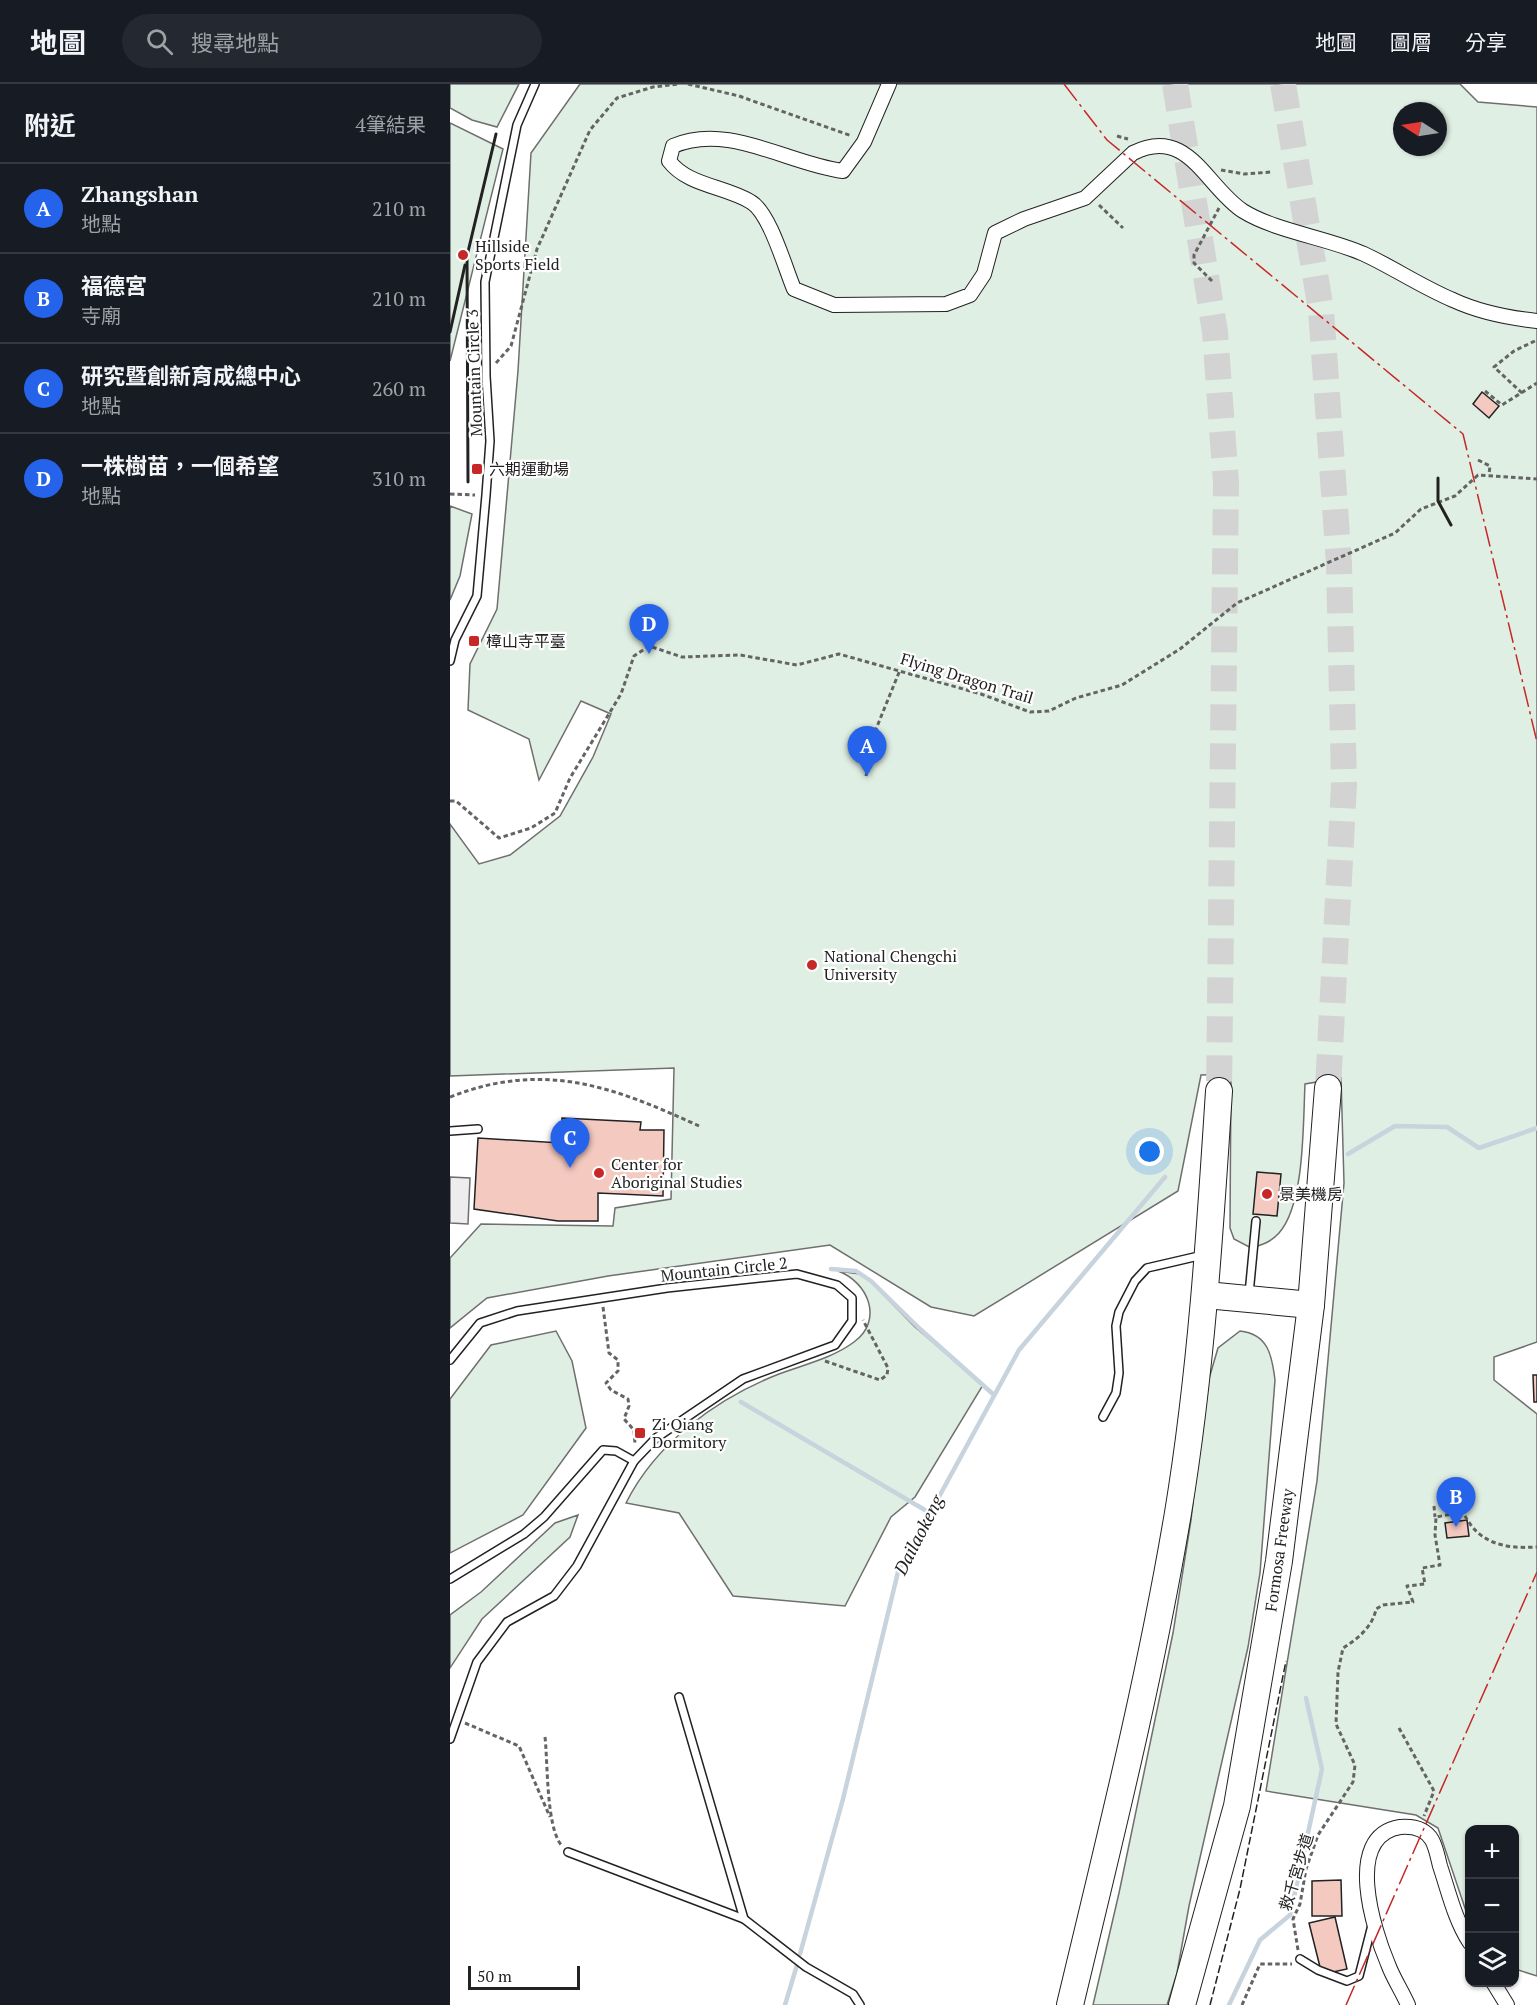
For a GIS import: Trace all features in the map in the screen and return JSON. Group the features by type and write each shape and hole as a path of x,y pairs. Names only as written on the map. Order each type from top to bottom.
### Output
{"highway":[{"name":"Formosa Freeway","path":"1182,2005 1237,1806 1279,1561 1311,1305 1328,1088"},
{"path":"1070,2005 1146,1684 1178,1512 1206,1295 1219,1091"},
{"path":"1206,1295 1311,1305"},
{"path":"1190,1979 1193,2005"}],"street":[{"path":"889,84 864,142 843,171 819,168 742,143 691,138 673,146 669,161 678,172 753,202 768,223 794,289 834,305 946,304 970,295 984,274 995,233 1024,219 1091,195 1132,153 1142,148 1168,147 1179,149 1209,175 1226,196 1244,211 1363,254 1454,301 1509,318 1537,321"},
{"path":"1408,2005 1388,1964 1368,1894 1366,1867 1378,1839 1391,1829 1409,1826 1422,1829 1432,1840 1456,1916 1465,1933"},
{"path":"1496,1987 1507,2005"}],"lane":[{"name":"Mountain Circle 3","path":"450,661 453,641 477,596 490,441 486,376 485,282 517,125 535,84"},
{"path":"450,1131 478,1129"},
{"path":"1249,1299 1256,1221"},
{"path":"1102,1417 1116,1393 1119,1373 1116,1326 1119,1312 1135,1281 1147,1268 1209,1254"},
{"name":"Mountain Circle 2","path":"450,1360 480,1323 518,1311 602,1298 797,1274 837,1285 852,1298"},
{"path":"450,1739 477,1662 507,1622 554,1596 577,1566 634,1461 656,1438 744,1378 836,1345 852,1321 852,1298"},
{"path":"450,1579 524,1534 544,1517 603,1450 616,1451 634,1461"},
{"path":"680,1697 744,1919"},
{"path":"568,1851 744,1919 806,1967 854,1994 860,2005"},
{"path":"1300,1959 1318,1970 1347,1981 1359,1976 1374,1918"}],"path":[{"path":"486,376 511,346 537,249 590,130 617,98 653,87 679,84"},
{"path":"688,84 739,96 848,133 864,142"},
{"path":"1209,175 1221,170 1244,174 1271,172"},
{"path":"1091,195 1096,201 1093,204 1096,208 1100,204 1123,228"},
{"path":"1212,280 1194,263 1194,255 1226,196"},
{"path":"1522,393 1494,367 1514,351 1537,340"},
{"path":"1485,391 1502,405 1537,383"},
{"path":"1478,460 1490,466 1489,474 1537,479"},
{"name":"Flying Dragon Trail","path":"450,801 456,801 499,837 504,838 531,828 555,813 570,778 621,694 634,656 649,646 682,657 740,655 797,665 839,654 900,669 1030,712 1049,711 1076,698 1122,685 1180,649 1237,603 1395,532 1421,509 1455,496 1478,475 1489,474"},
{"path":"450,494 465,495"},
{"path":"866,776 876,729 900,669"},
{"path":"450,1097 536,1080 571,1081 618,1091 699,1126"},
{"path":"602,1298 609,1353 618,1359 618,1371 606,1383 611,1390 628,1399 629,1406 624,1419 634,1430 636,1439 634,1461"},
{"path":"809,1355 880,1380 887,1375 888,1368 852,1298"},
{"path":"1434,1506 1436,1517 1463,1512 1469,1524 1498,1546 1537,1547"},
{"name":"救千宮步道","path":"1300,1959 1293,1919 1300,1904 1306,1869 1318,1835 1353,1782 1355,1764 1336,1724 1343,1648 1356,1640 1374,1619 1376,1609 1383,1605 1413,1602 1407,1586 1425,1584 1422,1568 1440,1565 1435,1535 1436,1517"},
{"path":"457,1719 519,1746 550,1817"},
{"path":"1400,1728 1434,1791 1426,1806 1422,1829"},
{"path":"545,1737 550,1817 555,1838 568,1851"},
{"path":"1242,2005 1260,1964 1293,1964 1300,1959"}],"green space":[{"path":"450,84 519,84 497,127 472,120 450,108"},
{"name":"National Chengchi University","path":"580,84 1460,84 1478,102 1537,107 1537,1342 1494,1357 1494,1380 1537,1414 1537,1976 1519,1970 1519,1825 1465,1825 1465,1908 1438,1828 1416,1815 1266,1791 1317,1481 1344,1183 1341,1078 1305,1084 1303,1141 1294,1203 1279,1233 1266,1243 1251,1248 1234,1239 1230,1228 1231,1074 1201,1075 1178,1191 974,1316 931,1307 830,1245 608,1276 487,1298 450,1328 450,1258 481,1224 613,1226 615,1208 671,1199 674,1068 450,1076 450,824 479,864 510,855 560,816 593,757 611,714 581,701 539,780 529,739 468,710 470,664 497,609 518,371 531,153"},
{"name":"Hillside Sports Field","path":"450,123 503,149 450,361"},
{"path":"450,506 472,514 460,576 450,600"},
{"path":"838,1271 860,1274 870,1281 915,1327 983,1385 915,1497 891,1517 845,1606 733,1596 679,1513 626,1503 654,1461 690,1425 733,1396 779,1374 818,1361 846,1348 863,1333 870,1313 864,1292 849,1276"},
{"path":"556,1331 572,1361 586,1428 523,1515 450,1553 450,1399 491,1345"},
{"path":"1240,1331 1257,1336 1263,1341 1270,1354 1275,1380 1260,1573 1248,1647 1189,1906 1177,1973 1167,2005 1093,2005 1119,1893 1173,1633 1191,1520 1206,1389 1218,1348"},
{"path":"578,1515 570,1537 482,1619 450,1668 450,1615 481,1592 555,1523"}],"shaded area":[{"path":"450,1177 470,1178 468,1224 450,1223"}],"building":[{"path":"1482,392 1499,406 1489,418 1473,404"},
{"path":"562,1118 641,1122 640,1130 664,1130 663,1196 598,1193 598,1221 558,1221 474,1209 478,1138 561,1143"},
{"name":"景美機房","path":"1257,1172 1281,1174 1277,1216 1253,1214"},
{"path":"1533,1375 1537,1375 1537,1402 1534,1402"},
{"path":"1467,1520 1469,1536 1447,1538 1445,1523"},
{"path":"1341,1880 1342,1916 1312,1916 1312,1881"},
{"path":"1335,1917 1347,1969 1333,1972 1320,1967 1309,1923"}],"waterway":[{"name":"Dailaokeng","path":"1348,1154 1395,1126 1447,1127 1479,1148 1537,1128"},
{"name":"Dailaokeng","path":"800,1954 843,1799 898,1572 1019,1350 1165,1177"},
{"path":"831,1269 856,1271 871,1281 920,1329 994,1395"},
{"path":"741,1402 930,1513"},
{"path":"1229,2005 1260,1940 1290,1915 1322,1769 1306,1698"},
{"name":"Dailaokeng","path":"785,2005 797,1965"}],"tunnel":[{"path":"1175,84 1215,332 1226,483 1219,1091"},
{"path":"1283,84 1321,310 1339,564 1344,784 1328,1088"}],"fence":[{"path":"1210,2005 1240,1889 1286,1661"}],"wall":[{"path":"468,482 467,256 496,134"},
{"path":"450,332 465,265"},
{"path":"1438,478 1438,501 1451,525"}],"power":[{"path":"1064,84 1107,140 1463,434 1537,742"},
{"path":"1346,2005 1537,1572"}],"place":[{"name":"Hillside Sports Field","path":"463,255"},
{"name":"六期運動場","path":"477,469"},
{"name":"樟山寺平臺","path":"474,641"},
{"name":"一株樹苗，一個希望","path":"649,654"},
{"name":"Zhangshan","path":"867,776"},
{"name":"National Chengchi University","path":"812,965"},
{"name":"研究暨創新育成總中心","path":"570,1168"},
{"name":"Center for Aboriginal Studies","path":"599,1173"},
{"name":"景美機房","path":"1267,1194"},
{"name":"Zi Qiang Dormitory","path":"640,1433"},
{"name":"福德宮","path":"1456,1527"}]}
